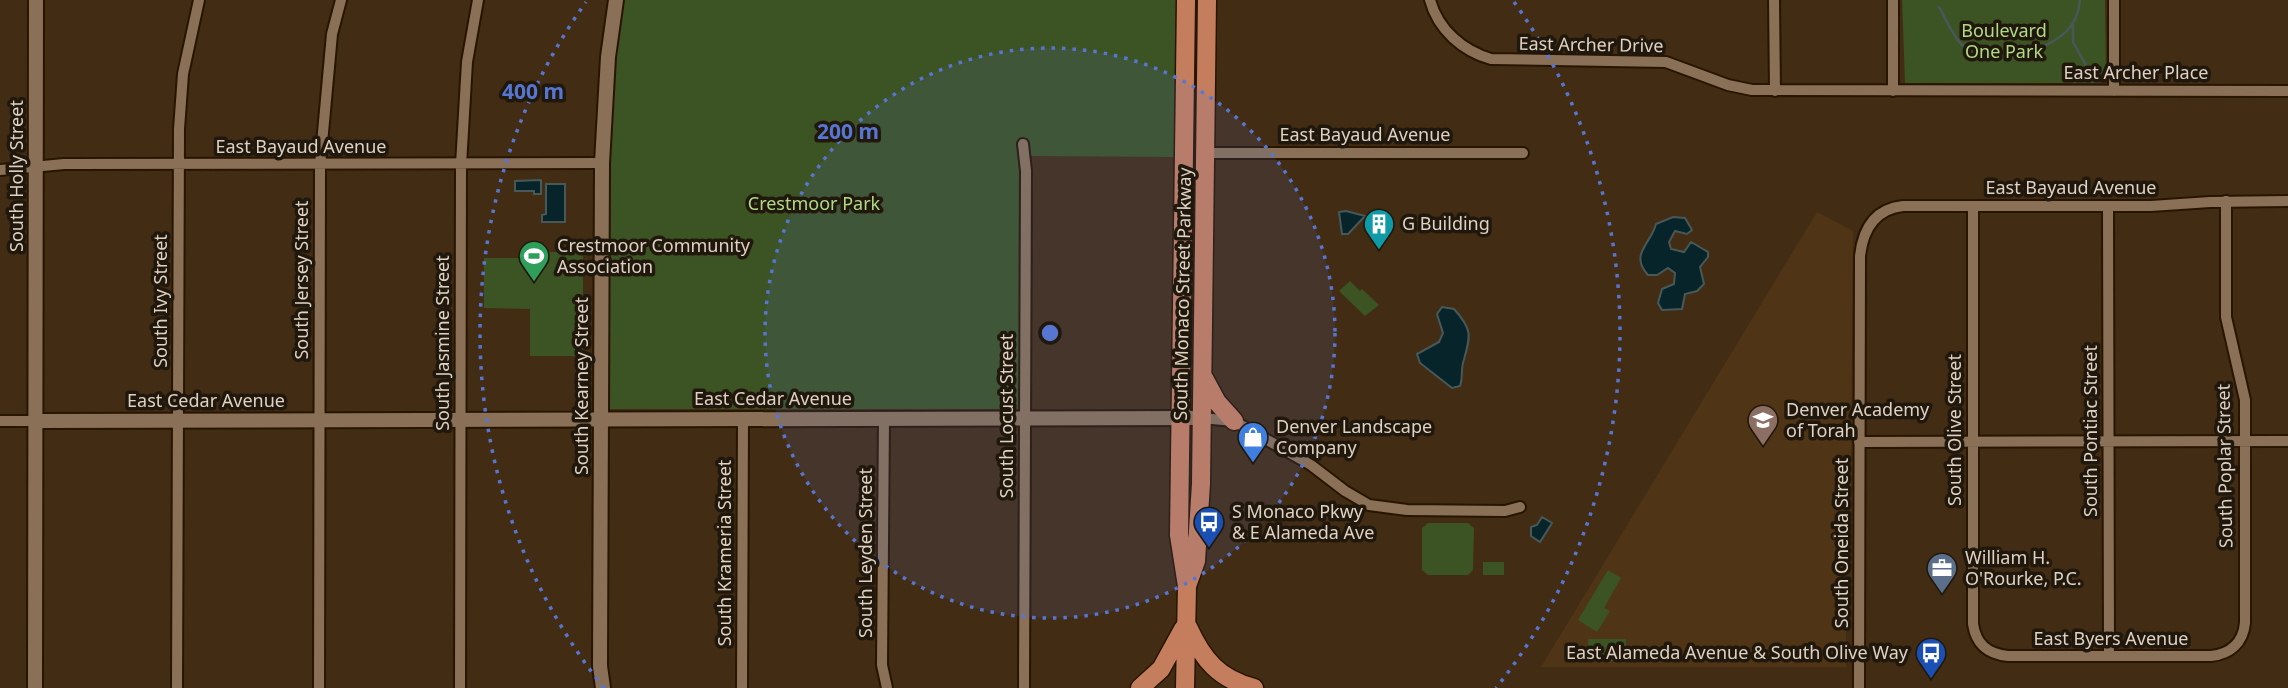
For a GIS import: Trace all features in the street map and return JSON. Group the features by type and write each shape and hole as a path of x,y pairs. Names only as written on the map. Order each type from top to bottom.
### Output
{"main road":[{"name":"South Monaco Street Parkway","path":"1185,688 1187,586 1179,541 1186,0"},
{"name":"South Monaco Street Parkway","path":"1187,586 1195,568 1198,542 1207,0"},
{"path":"1186,73 1194,103 1195,137 1206,153"},
{"path":"1185,163 1194,166 1197,175 1196,206 1205,232"},
{"path":"1202,374 1217,402 1234,421"},
{"path":"1140,688 1163,666 1186,623"},
{"path":"1186,623 1199,650 1215,669 1230,680 1254,688"}],"street":[{"name":"South Holly Street","path":"35,688 36,0"},
{"name":"South Ivy Street","path":"177,688 178,163 183,74 199,0"},
{"name":"South Jersey Street","path":"319,688 320,165 332,34 341,0"},
{"name":"South Jasmine Street","path":"460,688 461,164 467,62 478,0"},
{"name":"South Kearney Street","path":"603,688 600,666 602,163 608,57 617,0"},
{"name":"East Archer Drive","path":"1430,0 1442,25 1457,41 1473,53 1491,59 1658,61 1735,87 1775,91"},
{"path":"1774,0 1775,91"},
{"path":"1893,0 1893,91"},
{"path":"2114,0 2114,91"},
{"name":"East Archer Place","path":"1775,91 2288,91"},
{"name":"South Locust Street","path":"1023,144 1024,688"},
{"name":"East Bayaud Avenue","path":"1206,153 1522,153"},
{"name":"East Bayaud Avenue","path":"0,170 64,164 602,163"},
{"name":"South Poplar Street","path":"2226,201 2226,317 2244,391 2245,622 2235,647"},
{"name":"East Bayaud Avenue","path":"1866,232 1878,214 1889,208 2288,201"},
{"name":"South Olive Street","path":"1973,206 1973,624 1977,640 1986,650"},
{"name":"South Pontiac Street","path":"2108,206 2109,656"},
{"name":"South Oneida Street","path":"1859,688 1860,256 1866,232"},
{"name":"South Leyden Street","path":"884,418 882,666 887,688"},
{"name":"East Cedar Avenue","path":"0,421 1201,418 1234,421 1311,465 1345,491 1369,505 1407,510 1505,511 1520,507"},
{"name":"South Krameria Street","path":"742,688 743,419"},
{"path":"1859,442 2288,441"},
{"name":"East Byers Avenue","path":"1986,650 2008,656 2211,656 2235,647"}],"shaded area":[{"name":"Denver Academy of Torah","path":"1817,212 1853,231 1851,489 1846,490 1846,667 1541,667"}],"green space":[{"name":"Crestmoor Park","path":"622,0 1178,0 1176,157 1030,156 1030,409 610,409 609,148 612,73"},
{"name":"Boulevard One Park","path":"1902,0 2105,0 2106,73 2101,73 2098,83 1905,83"},
{"name":"Crestmoor Community Association","path":"533,252 583,252 583,356 530,356 530,309 484,308 484,258 532,258"},
{"path":"1350,281 1379,305 1365,316 1339,291"},
{"path":"1428,523 1468,523 1474,528 1473,570 1468,575 1428,575 1422,570 1422,528"},
{"path":"1483,562 1504,562 1504,575 1483,575"},
{"path":"1608,570 1621,578 1604,608 1610,611 1597,632 1578,620"},
{"path":"1588,639 1626,639 1626,661 1588,661"}],"water":[{"path":"541,180 541,194 534,194 534,191 515,191 515,181"},
{"name":"Crestmoor Community Association","path":"546,184 565,184 565,222 542,222 542,215 546,214"},
{"path":"1339,212 1365,216 1348,234 1342,234"},
{"path":"1673,217 1685,218 1692,230 1687,234 1675,231 1669,242 1671,249 1684,252 1691,242 1708,252 1708,257 1700,267 1704,284 1697,291 1685,294 1682,309 1662,310 1658,303 1662,289 1674,284 1675,273 1668,268 1657,275 1648,275 1643,268 1641,255 1656,224"},
{"path":"1442,307 1454,309 1465,323 1469,334 1460,386 1452,388 1420,363 1417,354 1439,342 1443,333 1437,314"},
{"path":"1542,517 1552,523 1540,542 1531,536 1531,527 1537,525"}],"waterway":[{"path":"1939,7 1962,45 1973,52 2003,57 2035,50 2062,35 2075,20 2080,0"},
{"path":"2073,25 2073,42 2087,67"}],"place":[{"name":"G Building","path":"1379,251"},
{"name":"Crestmoor Community Association","path":"534,283"},
{"name":"Denver Academy of Torah","path":"1763,447"},
{"name":"Denver Landscape Company","path":"1253,464"},
{"name":"S Monaco Pkwy & E Alameda Ave","path":"1209,549"},
{"name":"William H. O'Rourke, P.C.","path":"1942,595"},
{"name":"East Alameda Avenue & South Olive Way","path":"1931,680"}]}
